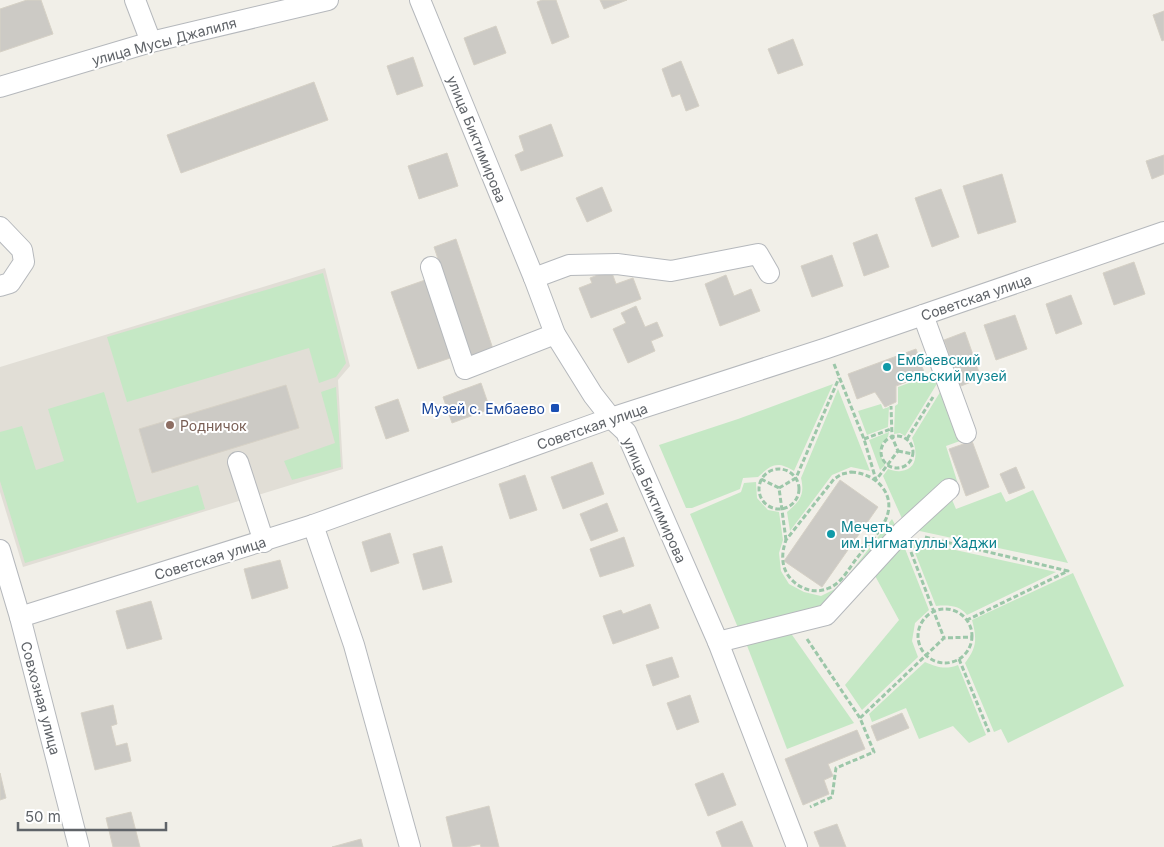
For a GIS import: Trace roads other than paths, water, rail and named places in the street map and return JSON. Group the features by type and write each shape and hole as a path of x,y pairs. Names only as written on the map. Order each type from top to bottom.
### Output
{"street":[{"path":"135,0 151,42"},
{"name":"улица Мусы Джалиля","path":"0,87 151,42 328,0"},
{"name":"улица Биктимирова","path":"420,0 534,278 555,334 593,395 611,418 626,432 718,642 797,847"},
{"path":"0,227 22,250 24,262 10,283 0,286"},
{"name":"Советская улица","path":"20,617 264,542 611,418 828,348 1164,232"},
{"path":"534,278 569,264 617,264 671,271 758,254 770,273"},
{"path":"431,266 465,369 555,334"},
{"path":"923,315 966,433"},
{"path":"238,462 264,542"},
{"path":"718,642 826,615 902,532 948,489"},
{"path":"313,525 354,645 410,847"},
{"name":"Совхозная улица","path":"0,550 20,617 79,847"}],"place":[{"name":"Ембаевский сельский музей","path":"887,367"},
{"name":"Музей с. Ембаево","path":"555,408"},
{"name":"Родничок","path":"170,425"},
{"name":"Мечеть им.Нигматуллы Хаджи","path":"831,534"}]}
